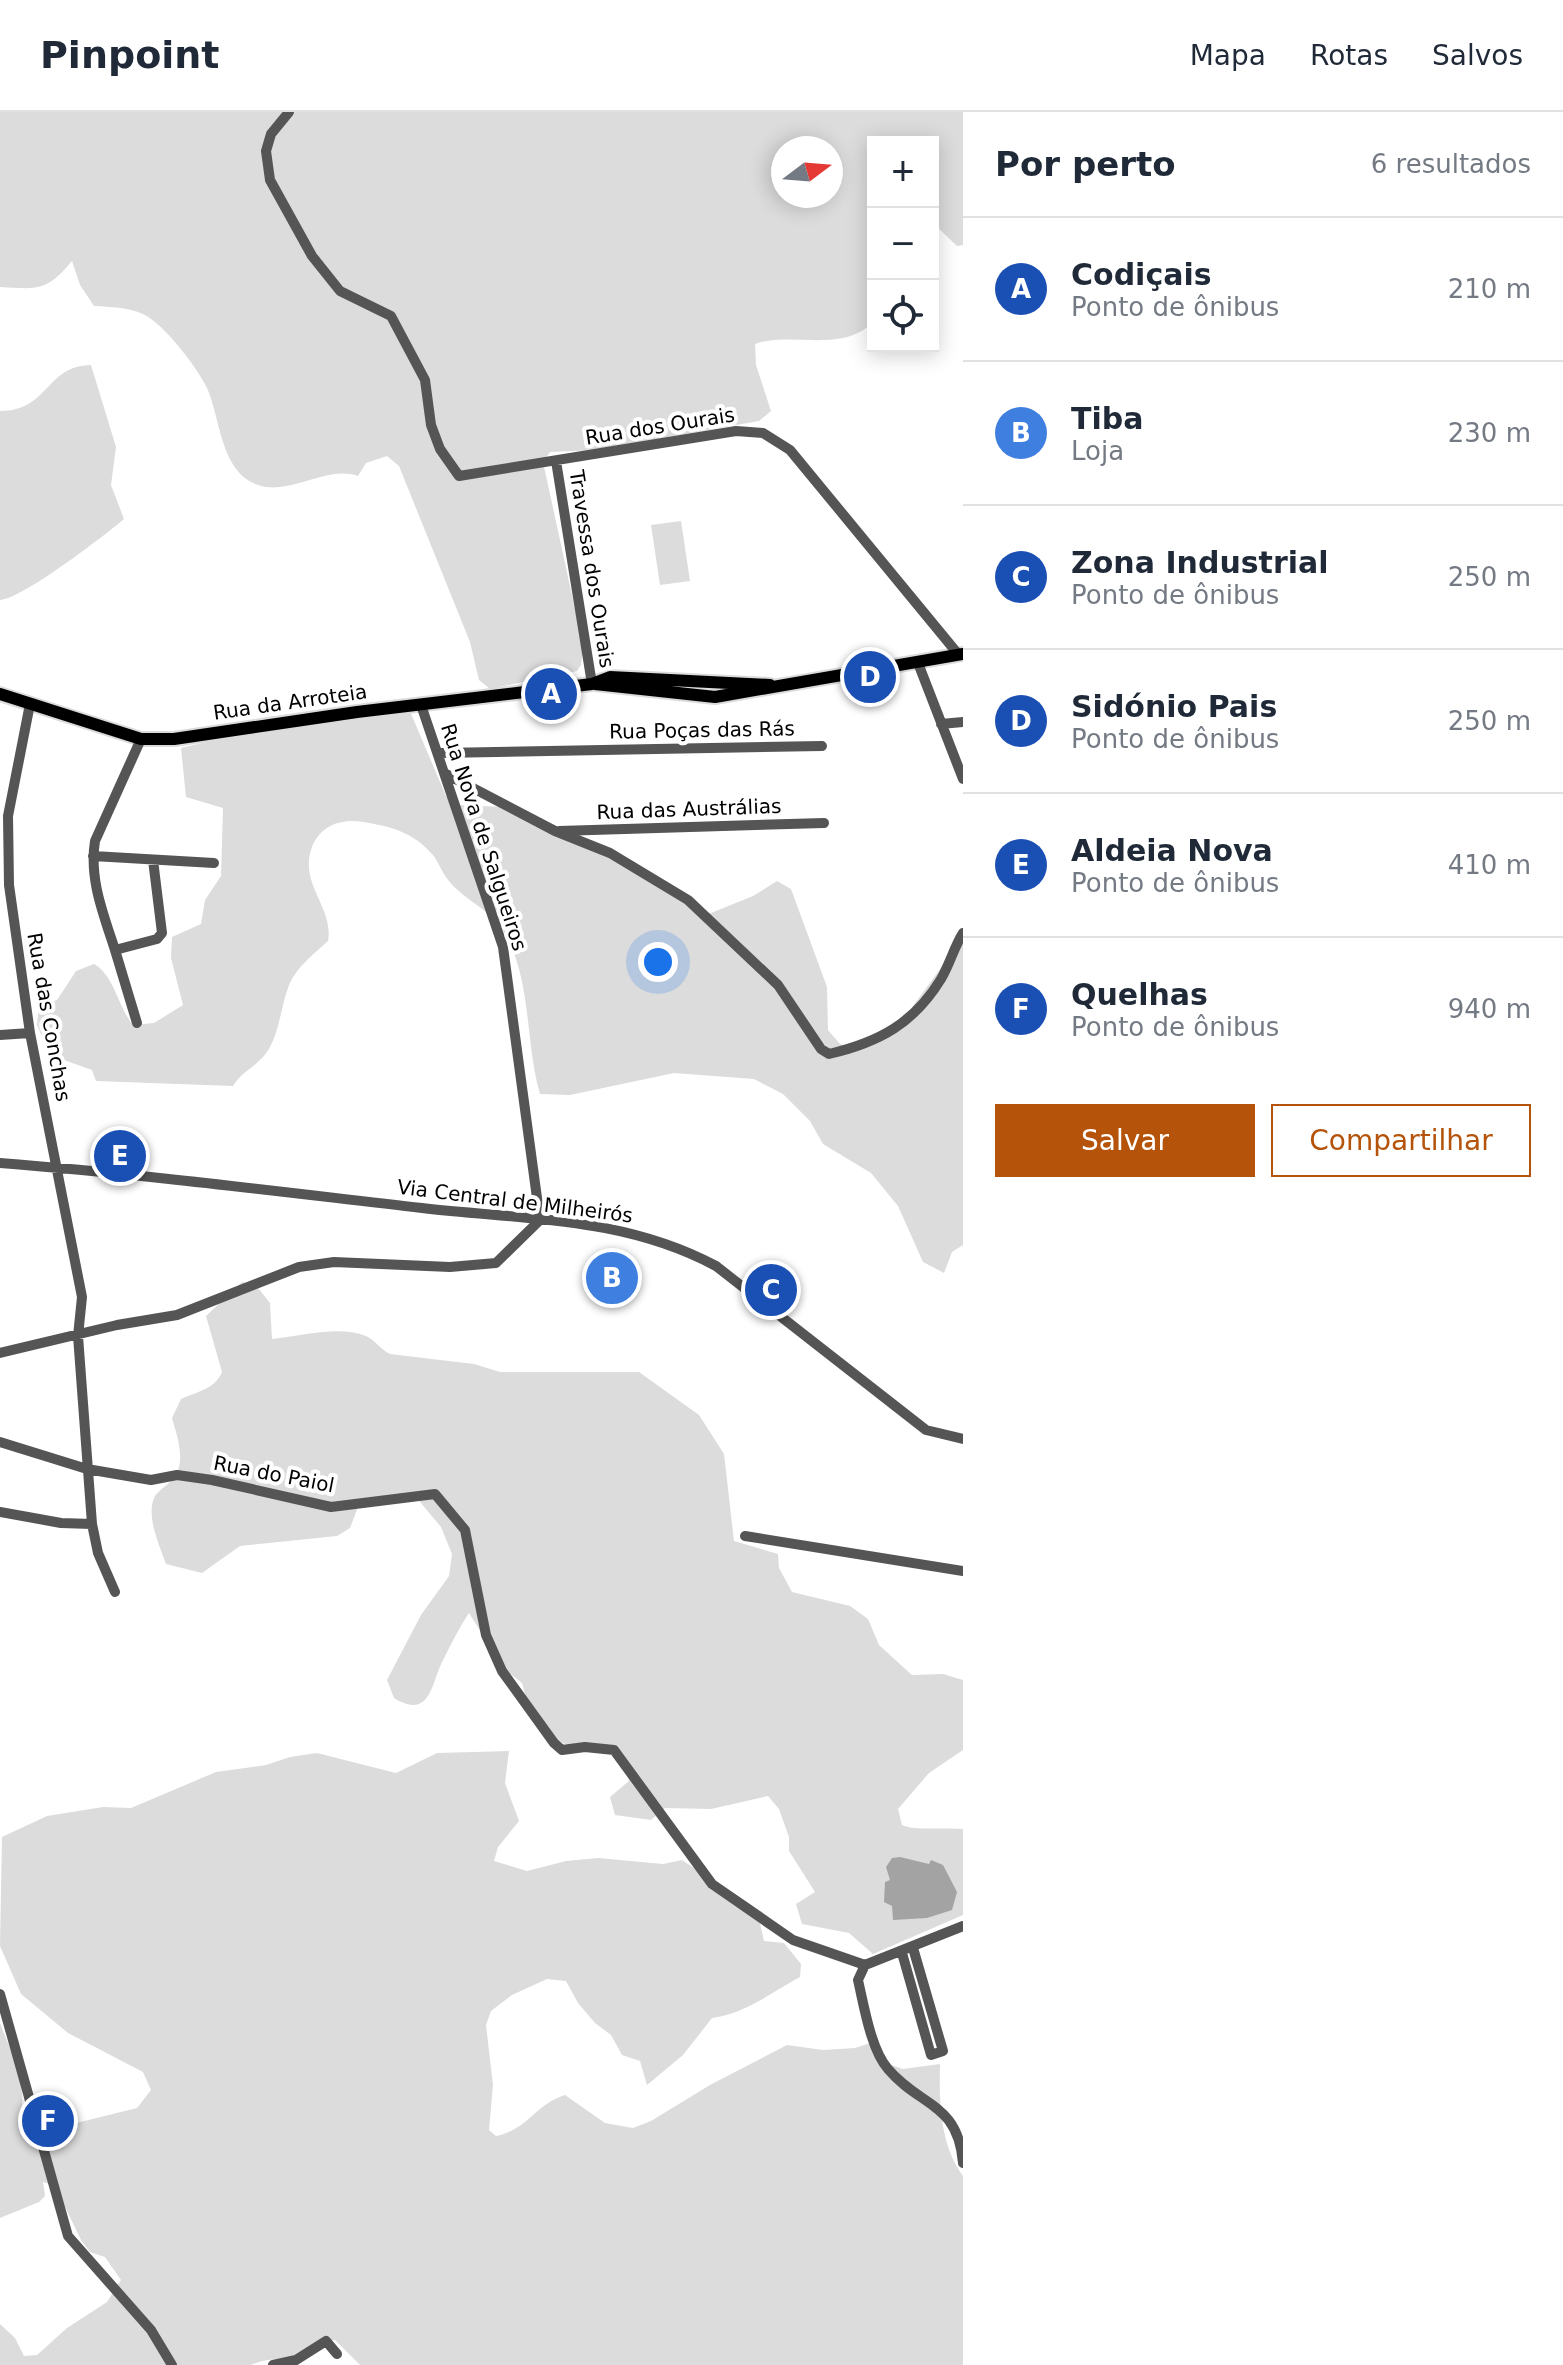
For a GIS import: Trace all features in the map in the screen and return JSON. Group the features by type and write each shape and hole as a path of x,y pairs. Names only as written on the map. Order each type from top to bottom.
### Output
{"main road":[{"name":"Rua da Arroteia","path":"0,694 141,739 174,739 592,684 610,677 643,676 770,685 961,654"}],"street":[{"name":"Rua dos Ourais","path":"289,112 271,134 266,151 270,180 312,256 340,291 391,316 425,380 431,425 440,449 459,476 736,431 763,433 778,440 819,485 961,654"},
{"name":"Travessa dos Ourais","path":"556,461 592,684"},
{"path":"918,663 962,773"},
{"name":"Rua das Conchas","path":"30,704 8,816 5,887 82,1297 78,1336 92,1524 98,1553 115,1592"},
{"name":"Rua Nova de Salgueiros","path":"421,705 440,753 503,947 511,984 540,1220"},
{"path":"941,724 963,722"},
{"path":"137,1023 93,875 93,856 95,841 141,739"},
{"name":"Rua Poças das Rás","path":"440,753 822,746"},
{"path":"446,774 555,831 610,853 688,900 778,985 821,1049 829,1054 847,1050 915,1017 942,977 963,933"},
{"name":"Rua das Austrálias","path":"555,831 824,823"},
{"path":"93,856 214,863"},
{"path":"115,950 157,939 162,933 153,860"},
{"path":"0,1035 30,1033"},
{"name":"Via Central de Milheirós","path":"0,1163 619,1229 677,1245 716,1266 926,1430 963,1439"},
{"path":"0,1353 177,1315 299,1267 334,1262 450,1267 496,1263 540,1220"},
{"name":"Rua do Paiol","path":"0,1442 87,1469 151,1480 177,1475 212,1480 331,1507 435,1494 465,1530 486,1635 502,1671 554,1743 562,1750 585,1747 614,1750 712,1884 793,1940 865,1965"},
{"path":"0,1512 61,1523 92,1524"},
{"path":"745,1536 963,1571"},
{"path":"963,1926 902,1953 865,1965 858,1980 875,2047 886,2067 901,2082 942,2111 956,2128 963,2163"},
{"path":"902,1953 931,2055 943,2051 913,1948"},
{"path":"0,1994 68,2236 151,2330 172,2365"},
{"path":"273,2365 296,2360 326,2341 337,2354"}],"shaded area":[{"path":"0,112 963,112 963,245 957,246 939,229 939,136 867,136 867,327 861,332 832,340 785,340 755,344 756,365 771,411 759,421 595,450 550,452 543,462 583,646 581,665 577,671 490,689 479,680 470,642 399,466 387,456 366,463 358,476 334,474 273,487 247,480 230,458 202,379 179,347 151,319 131,310 94,306 80,285 72,261 48,283 24,288 0,287"},
{"path":"91,365 116,447 111,485 124,519 44,578 0,600 0,411 28,404 64,373"},
{"path":"681,521 690,581 660,585 651,525"},
{"path":"409,709 446,796 459,805 504,807 529,823 585,844 647,875 706,915 753,896 777,881 791,889 827,987 828,1030 840,1044 851,1047 889,1029 907,1014 963,938 963,1245 952,1252 944,1273 923,1262 898,1206 871,1173 823,1144 810,1121 783,1094 754,1079 674,1073 570,1095 540,1094 518,964 499,924 454,887 425,847 410,836 384,826 347,821 325,829 315,841 309,863 310,874 329,929 328,941 305,962 291,981 270,1047 233,1086 96,1081 92,1070 50,1055 37,1025 39,1006 57,1000 76,971 94,964 111,983 133,1025 154,1023 183,1005 171,958 172,937 201,924 205,900 221,876 223,808 186,797 181,748 239,734"},
{"path":"242,1282 255,1284 270,1303 272,1339 344,1331 372,1339 390,1354 474,1364 500,1372 639,1372 699,1415 724,1454 734,1541 778,1554 779,1568 792,1592 850,1606 868,1619 879,1645 912,1675 943,1674 963,1680 963,1750 929,1773 898,1809 902,1825 907,1827 963,1829 963,1915 873,1954 849,1933 802,1924 796,1904 815,1892 789,1851 789,1837 779,1809 768,1796 711,1809 665,1808 651,1820 615,1815 610,1797 629,1781 623,1759 605,1745 572,1747 556,1740 528,1705 522,1683 504,1669 469,1613 427,1697 415,1705 394,1698 387,1680 421,1615 449,1576 452,1554 441,1527 416,1497 358,1507 350,1528 337,1536 240,1546 202,1573 166,1564 154,1531 152,1504 155,1496 173,1479 179,1465 180,1449 172,1418 181,1399 210,1386 219,1378 222,1372 206,1316"},
{"path":"509,1751 505,1783 519,1821 498,1847 494,1861 527,1871 566,1861 598,1858 663,1864 682,1860 757,1910 764,1941 784,1943 801,1964 800,1977 747,2007 712,2018 683,2055 647,2085 640,2061 622,2055 611,2035 595,2023 578,2003 566,1981 547,1979 512,1995 491,2011 486,2025 493,2085 489,2130 496,2136 507,2133 554,2099 565,2095 605,2123 633,2128 787,2045 823,2050 855,2048 873,2042 883,2062 903,2069 940,2064 945,2137 963,2176 963,2365 360,2365 335,2340 291,2357 251,2365 0,2365 0,2324 15,2338 24,2356 37,2355 67,2328 107,2302 121,2280 105,2257 90,2252 81,2240 55,2186 43,2182 45,2196 39,2202 0,2218 0,2023 20,2079 21,2114 32,2134 137,2108 151,2090 143,2072 68,2033 21,1994 0,1946 2,1837 47,1816 103,1807 131,1808 216,1772 266,1765 290,1757 317,1753 396,1773 437,1753"},
{"path":"892,1858 929,1864 931,1860 943,1865 957,1892 952,1910 927,1918 893,1920 892,1906 884,1902 885,1882 890,1880 886,1867"}],"place":[{"name":"Sidónio Pais","path":"870,677"},
{"name":"Codiçais","path":"551,694"},
{"name":"Aldeia Nova","path":"120,1156"},
{"name":"Tiba","path":"612,1278"},
{"name":"Zona Industrial","path":"771,1290"},
{"name":"Quelhas","path":"48,2121"}]}
